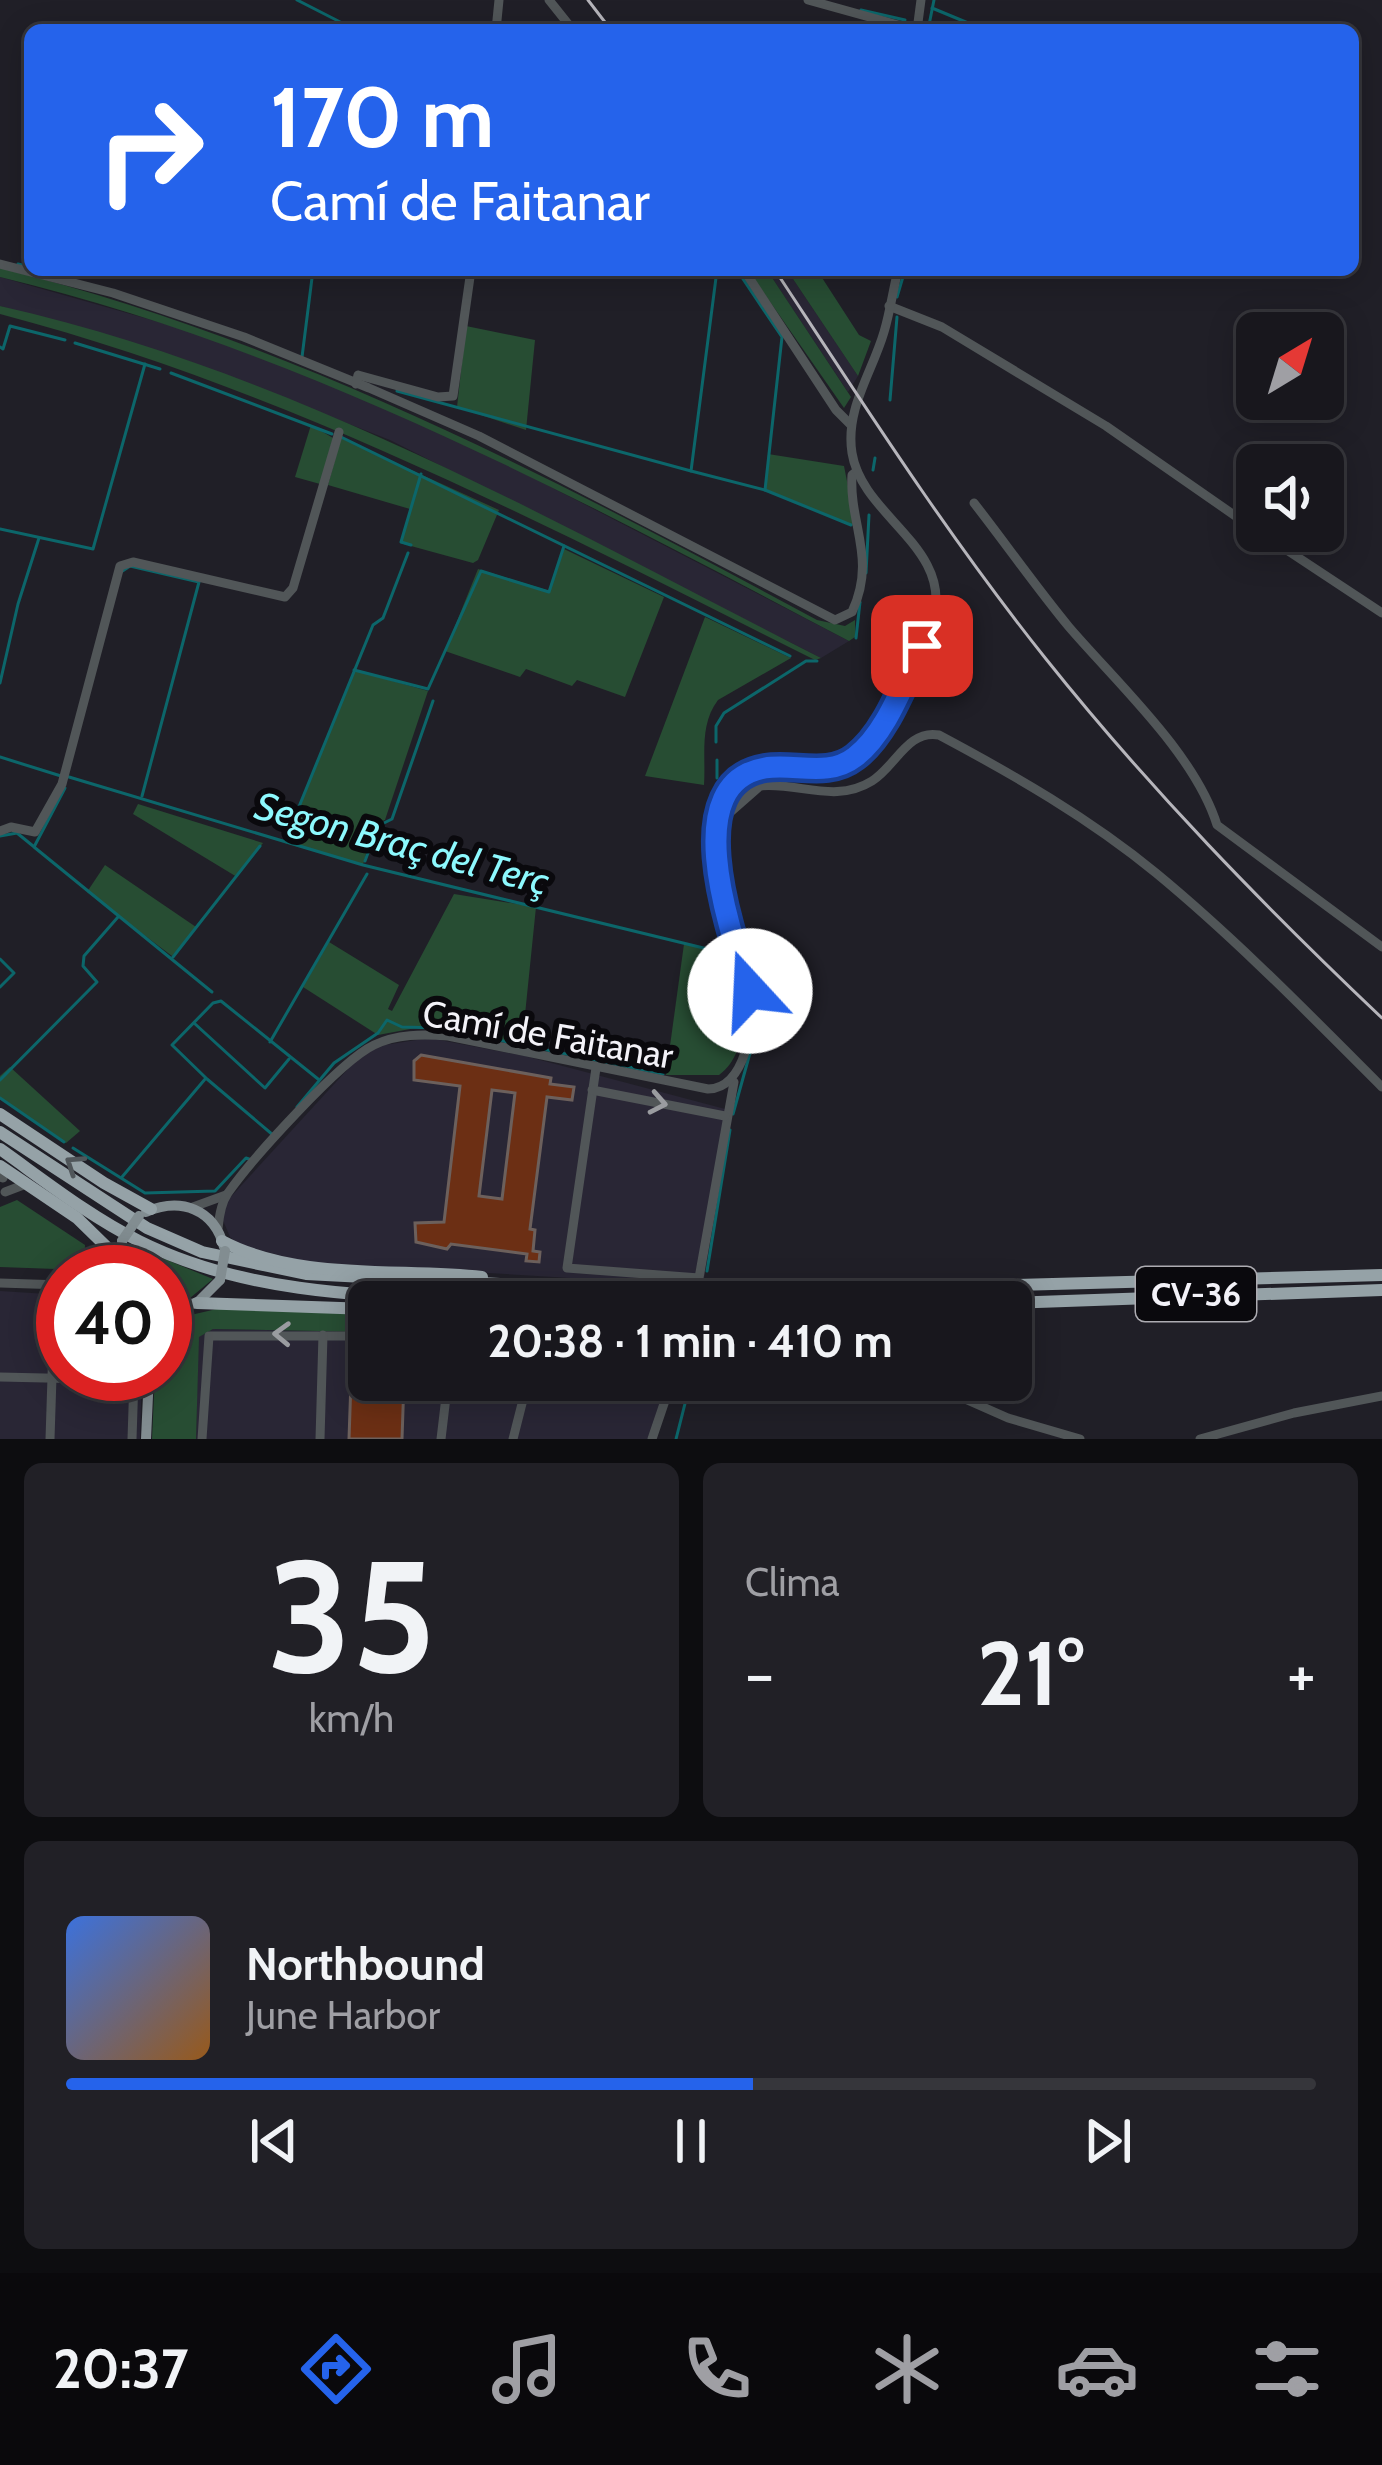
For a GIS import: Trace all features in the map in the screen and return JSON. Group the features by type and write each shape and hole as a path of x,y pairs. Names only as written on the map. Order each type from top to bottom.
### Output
{"highway":[{"path":"0,1114 145,1212"},
{"name":"CV-36","path":"0,1132 147,1228 202,1252 326,1276 420,1281"},
{"path":"0,1149 121,1230 196,1264 301,1289 348,1292"},
{"path":"1,1174 26,1184 91,1229 103,1245"},
{"path":"222,1240 249,1255 306,1264 496,1281"},
{"name":"CV-36","path":"1032,1286 1382,1275"},
{"name":"CV-36","path":"1032,1302 1382,1290"},
{"path":"197,1303 348,1308"}],"main road":[{"path":"122,1245 145,1212 174,1204 193,1208 222,1240 220,1280 192,1305"},
{"path":"146,1439 147,1401"}],"street":[{"path":"550,0 568,24"},
{"path":"808,0 895,24"},
{"path":"46,276 244,337 479,436 835,620 852,612 861,574 862,534 851,493 852,475 857,471"},
{"path":"356,384 358,375 437,397 453,396 470,276"},
{"path":"748,276 850,424"},
{"path":"596,1068 567,1268 699,1278 725,1116 751,1002 723,910 716,827 721,800 742,777 772,768 839,767 865,748 922,646 936,605 930,568 857,471 850,424 896,276"},
{"path":"889,306 946,329 1106,426 1236,516"},
{"path":"0,831 11,827 34,832 62,784 119,566 133,562 285,597 293,588 339,432"},
{"path":"974,502 1062,618 1181,758 1210,801 1217,824 1382,947"},
{"path":"1289,552 1382,613"},
{"path":"716,827 731,808 760,786 847,791 871,782 916,739 926,733 939,735 1013,774 1156,873 1267,971 1382,1087"},
{"name":"Camí de Faitanar","path":"193,1208 226,1195 346,1064 387,1040 414,1034 448,1036 708,1089 725,1087 736,1076"},
{"path":"708,1089 725,1116"},
{"name":"Camí de Faitanar","path":"592,1090 725,1116"},
{"path":"1,1174 1,1194 26,1184"},
{"name":"Camí de Faitanar","path":"222,1240 226,1195"},
{"path":"0,1282 36,1283"},
{"path":"320,1439 323,1335"},
{"path":"202,1439 209,1336 348,1336"},
{"path":"0,1377 36,1378"},
{"path":"1201,1439 1294,1413 1382,1396"},
{"path":"50,1439 51,1401"},
{"path":"132,1439 133,1401"},
{"path":"441,1439 446,1401"},
{"path":"513,1439 523,1401"},
{"path":"652,1439 665,1401"},
{"path":"970,1401 1080,1439"}],"shaded area":[{"path":"771,276 791,276 858,376 848,392"},
{"path":"0,277 215,338 368,399 460,440 849,641 821,658 390,440 183,359 0,306"},
{"path":"429,1038 525,1056 729,1110 704,1281 620,1281 306,1262 239,1245 222,1218 228,1200 361,1055 385,1045"},
{"path":"0,1291 36,1293 36,1401 141,1401 140,1439 0,1439"},
{"path":"213,1329 348,1332 348,1401 665,1401 652,1439 196,1439 198,1337"}],"green space":[{"path":"0,268 108,298 317,374 520,465 817,620 845,626 855,620 855,637 849,641 539,481 329,386 222,344 0,277"},
{"path":"752,276 771,276 851,397 844,408"},
{"path":"791,276 821,276 859,335 871,341 858,376"},
{"path":"0,306 109,335 319,411 522,505 821,658 815,660 516,512 315,422 107,345 0,314"},
{"path":"466,326 535,340 526,430 457,407"},
{"path":"311,425 333,438 320,484 295,477"},
{"path":"341,438 499,510 478,560 473,563 400,543 410,509 328,485"},
{"path":"768,454 844,466 856,527 765,489"},
{"path":"564,549 664,597 625,697 577,680 572,686 526,669 520,677 445,651 478,569 550,591"},
{"path":"705,617 791,658 718,700 706,730 704,785 645,776"},
{"path":"354,670 428,691 385,820 374,824 363,865 285,843"},
{"path":"138,804 263,843 237,877 133,814"},
{"path":"105,865 196,927 172,956 87,892"},
{"path":"454,894 536,907 522,1044 421,1027 378,1035 303,987 329,942 399,985 388,1009 392,1011"},
{"path":"684,944 724,953 735,983 741,1033 738,1049 719,1075 666,1075"},
{"path":"10,1067 80,1131 66,1143 0,1098 0,1076"},
{"path":"17,1200 85,1245 36,1245 36,1268 0,1267 0,1207"},
{"path":"192,1270 213,1279 192,1296"},
{"path":"221,1308 348,1312 348,1332 213,1329 199,1337 196,1439 152,1439 154,1401 192,1401 192,1315"}],"building":[{"path":"421,1055 551,1078 550,1084 574,1087 572,1100 547,1097 530,1229 535,1230 533,1251 540,1252 539,1262 526,1261 527,1254 451,1244 447,1249 416,1242 415,1223 444,1222 460,1086 414,1080 414,1061","holes":["492,1090 515,1093 502,1199 479,1196"]},
{"path":"350,1401 403,1401 402,1439 349,1439"}],"waterway":[{"path":"297,0 344,24"},
{"path":"929,24 934,0"},
{"path":"932,8 971,24"},
{"path":"861,10 905,20"},
{"path":"18,264 24,266"},
{"path":"302,357 312,276"},
{"path":"716,276 691,471 765,490"},
{"path":"741,276 782,337 765,490 851,525"},
{"path":"897,297 903,276"},
{"path":"890,400 897,317"},
{"path":"0,347 3,349 10,326 65,340"},
{"path":"75,343 160,369"},
{"path":"0,529 93,549 145,364"},
{"path":"171,373 332,434"},
{"path":"397,391 691,471"},
{"path":"341,437 790,656"},
{"path":"873,470 875,458"},
{"path":"411,545 401,542 421,474"},
{"path":"866,573 869,515"},
{"path":"0,683 39,538"},
{"path":"354,670 428,689 481,571 549,592 564,546"},
{"path":"285,841 373,625 383,618 408,553"},
{"path":"121,572 130,566 199,582 142,796"},
{"path":"856,638 860,602"},
{"path":"716,742 716,726 724,713 806,661 817,661"},
{"path":"365,861 378,826 392,819 433,701"},
{"name":"Segon Braç del Terç","path":"0,757 61,776"},
{"path":"717,760 717,778"},
{"name":"Segon Braç del Terç","path":"69,777 363,865 724,953"},
{"path":"65,788 34,847 212,992"},
{"path":"0,836 17,833 33,846"},
{"path":"724,836 732,917 758,988"},
{"path":"173,957 260,846"},
{"path":"270,1042 367,874"},
{"path":"0,1080 97,982 83,966 84,956 118,917"},
{"path":"0,959 14,973 0,987"},
{"path":"733,1114 757,1028 759,994"},
{"path":"122,1177 206,1078 172,1045 213,1003 221,1001 318,1079"},
{"path":"297,1107 334,1063 378,1033 387,1020 402,1027 440,1028 663,1074"},
{"path":"194,1023 265,1088 289,1059"},
{"path":"207,1079 273,1135"},
{"path":"0,1098 64,1142"},
{"path":"707,1271 730,1130"},
{"path":"73,1148 145,1193 215,1191 246,1158 252,1160"},
{"path":"676,1439 686,1401"}],"railway":[{"path":"588,0 606,24"},
{"path":"779,276 940,516 1046,659 1208,844 1382,1018"}],"route":[{"path":"750,991 723,910 716,827 721,800 742,777 761,769 820,770 854,759 882,724 922,646"}]}
